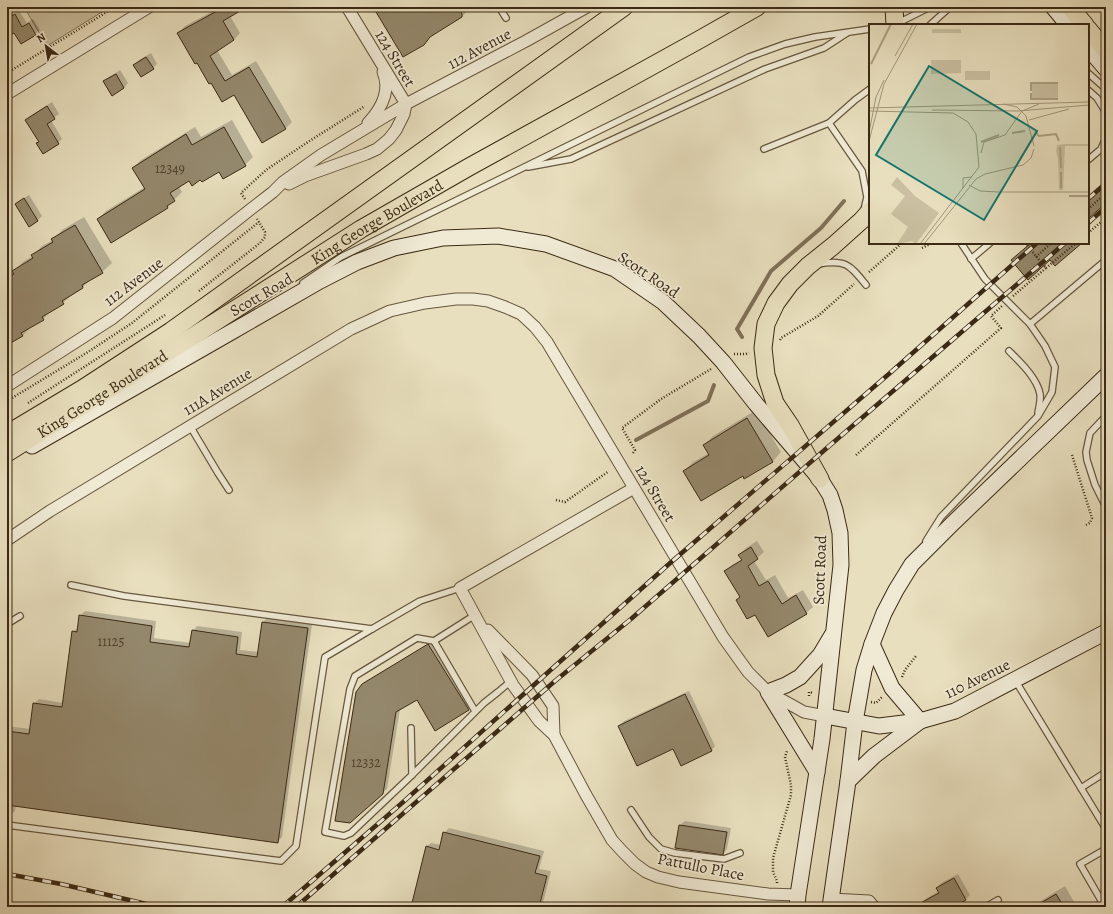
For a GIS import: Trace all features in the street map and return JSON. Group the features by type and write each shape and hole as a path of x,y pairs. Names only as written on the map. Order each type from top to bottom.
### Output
{"main road":[{"name":"King George Boulevard","path":"7,434 82,389 171,331 624,7"},
{"name":"King George Boulevard","path":"7,453 361,229 469,167 757,7"},
{"path":"894,7 894,24"},
{"path":"1053,7 1067,24"},
{"path":"1070,7 1084,24"},
{"path":"1089,30 1106,51"},
{"path":"1089,49 1106,69"},
{"path":"820,479 790,425 775,403 766,375 763,348 766,324 776,303 790,284 808,266 866,216"},
{"name":"Scott Road","path":"7,461 320,281 357,262 394,248 443,238 498,236 546,244 615,269 663,302 699,336 723,362 756,404 820,479 830,495 834,505 840,533 841,565 825,716 797,901"},
{"path":"831,903 855,722 864,670 884,613 896,590 912,564 950,525 1106,376"},
{"path":"817,772 768,692 786,685 800,677 820,655 834,631"},
{"name":"110 Avenue","path":"825,716 878,726 920,721 956,711 1106,632"},
{"path":"848,781 874,756 920,721 892,688 872,644"}],"street":[{"path":"7,94 149,7"},
{"name":"124 Street","path":"347,7 406,104"},
{"name":"112 Avenue","path":"7,386 112,318 307,164 406,104 587,7"},
{"path":"361,130 377,112 384,101 386,81 380,62"},
{"name":"112 Avenue","path":"273,192 305,176 377,149 389,139 396,130 404,114 406,104"},
{"name":"124 Street","path":"456,299 488,301 505,307 521,314 535,327 547,342 722,637 748,672 768,692 804,712 825,716"},
{"name":"111A Avenue","path":"7,540 50,511 350,329 390,311 425,303 456,299"},
{"path":"460,588 634,488"},
{"name":"Pattullo Place","path":"460,588 511,681 539,721 554,735 612,840 635,864 646,872 658,877 679,882 768,894 797,901"},
{"name":"Pattullo Place","path":"476,617 532,675 553,706 554,735"},
{"path":"831,903 869,901 874,907"}],"lane":[{"path":"500,7 506,18"},
{"path":"896,24 930,7"},
{"path":"931,24 950,7"},
{"path":"233,331 341,257 749,57 785,44 815,37 869,29"},
{"path":"520,168 571,159 765,69 824,48 849,32"},
{"path":"1089,74 1106,89"},
{"path":"764,149 829,123 869,90"},
{"path":"1089,91 1097,98 1106,113"},
{"path":"829,123 862,171 867,196 866,216"},
{"path":"1089,159 1104,148 1106,138"},
{"path":"912,564 941,517 1038,416 1052,392 1055,367 1045,346 1030,324 985,278 962,244"},
{"path":"971,259 989,244"},
{"path":"1030,324 1106,260"},
{"path":"808,266 832,262 843,263 850,267 866,285"},
{"path":"1010,350 1035,380 1040,394 1038,416"},
{"path":"1106,416 1090,433 1086,452 1095,485 1106,507"},
{"path":"190,426 229,490"},
{"path":"71,585 124,596 372,629"},
{"path":"7,825 281,860 296,846 325,657 420,601 460,588"},
{"path":"7,624 20,616"},
{"path":"476,617 434,641 417,638 355,676 350,689 325,832 344,836 351,833 484,703 511,681"},
{"path":"434,641 476,711"},
{"path":"1015,680 1106,829"},
{"path":"412,728 412,775"},
{"path":"1081,788 1106,772"},
{"path":"631,810 649,836 661,849 675,853 724,859 740,853"},
{"path":"1106,849 1080,864 1106,907"},
{"path":"986,907 998,900"}],"path":[{"path":"7,73 115,7"},
{"path":"245,198 241,193 266,170 369,104"},
{"path":"1089,208 1106,193"},
{"path":"1089,232 1106,218"},
{"path":"194,295 260,243 265,237 265,232 258,220"},
{"path":"868,272 901,244"},
{"path":"922,248 930,244"},
{"path":"1026,244 1045,267"},
{"path":"1036,257 1050,244"},
{"path":"856,455 1001,328 991,316 1045,267 1075,244"},
{"path":"778,343 781,338 818,316 854,284"},
{"path":"27,403 168,313"},
{"path":"734,354 746,354 752,352"},
{"path":"633,453 635,450 622,428 661,399 710,369"},
{"path":"1072,455 1092,518 1090,523 1086,524"},
{"path":"556,500 564,502 609,471"},
{"path":"899,683 905,670 916,656"},
{"path":"808,696 809,692 812,693"},
{"path":"873,707 885,693"},
{"path":"869,702 876,703"},
{"path":"777,881 774,872 774,858 790,795 791,785 785,757 788,748"}],"shaded area":[{"path":"24,7 110,7 47,46"}],"building":[{"path":"215,7 247,7 223,21 234,40 210,56 225,81 249,67 286,129 262,143 234,95 222,102 211,83 209,84 197,63 195,64 177,33 217,11"},
{"path":"373,7 459,7 462,17 430,37 424,45 403,57"},
{"path":"15,14 22,27 29,23 36,35 21,44 14,33 7,37 7,19"},
{"path":"146,57 154,69 141,77 133,65"},
{"path":"116,74 124,88 112,96 103,81"},
{"path":"47,106 55,119 47,124 59,144 43,154 36,143 39,142 25,120"},
{"path":"224,127 246,166 223,179 219,172 202,182 200,180 192,186 189,181 170,193 175,201 167,206 168,208 111,243 97,219 145,189 132,168 186,134 192,145"},
{"path":"1106,185 1106,203 1089,218 1089,200"},
{"path":"24,198 38,221 29,227 15,204"},
{"path":"75,225 103,273 82,285 83,288 62,301 64,304 42,317 44,320 21,333 23,336 7,345 7,278 14,274 12,271 33,258 31,255 53,242 51,239"},
{"path":"1030,244 1081,244 1055,266 1050,260 1028,280 1011,260"},
{"path":"747,418 773,462 744,479 743,476 701,501 683,471 709,455 703,445"},
{"path":"751,547 758,559 748,566 759,586 768,581 782,604 796,595 807,614 768,637 755,615 747,619 736,600 740,597 724,571 742,560 738,555"},
{"path":"79,615 152,626 150,642 189,647 192,630 238,637 236,654 257,657 262,622 308,628 278,843 7,805 7,731 29,734 33,703 62,707 72,631 77,632"},
{"path":"428,644 469,710 435,731 417,700 396,712 383,794 350,823 335,821 356,692 362,684"},
{"path":"685,694 712,751 681,766 673,749 637,766 618,726"},
{"path":"679,825 727,832 723,855 675,848"},
{"path":"443,832 540,856 535,873 547,876 539,907 411,907 426,846 439,850"},
{"path":"954,878 966,900 954,907 913,907 939,893 936,888"},
{"path":"1056,894 1064,907 1034,907"}],"waterway":[{"path":"742,337 737,329 771,271 821,228 844,201"},
{"path":"636,440 708,401 714,385"}],"railway":[{"path":"1089,198 1106,183"},
{"path":"1089,222 1106,207"},
{"path":"282,907 402,803 669,564 890,373 1036,244"},
{"path":"296,907 555,681 631,619 1064,244"},
{"path":"7,874 61,884 159,907"}]}
